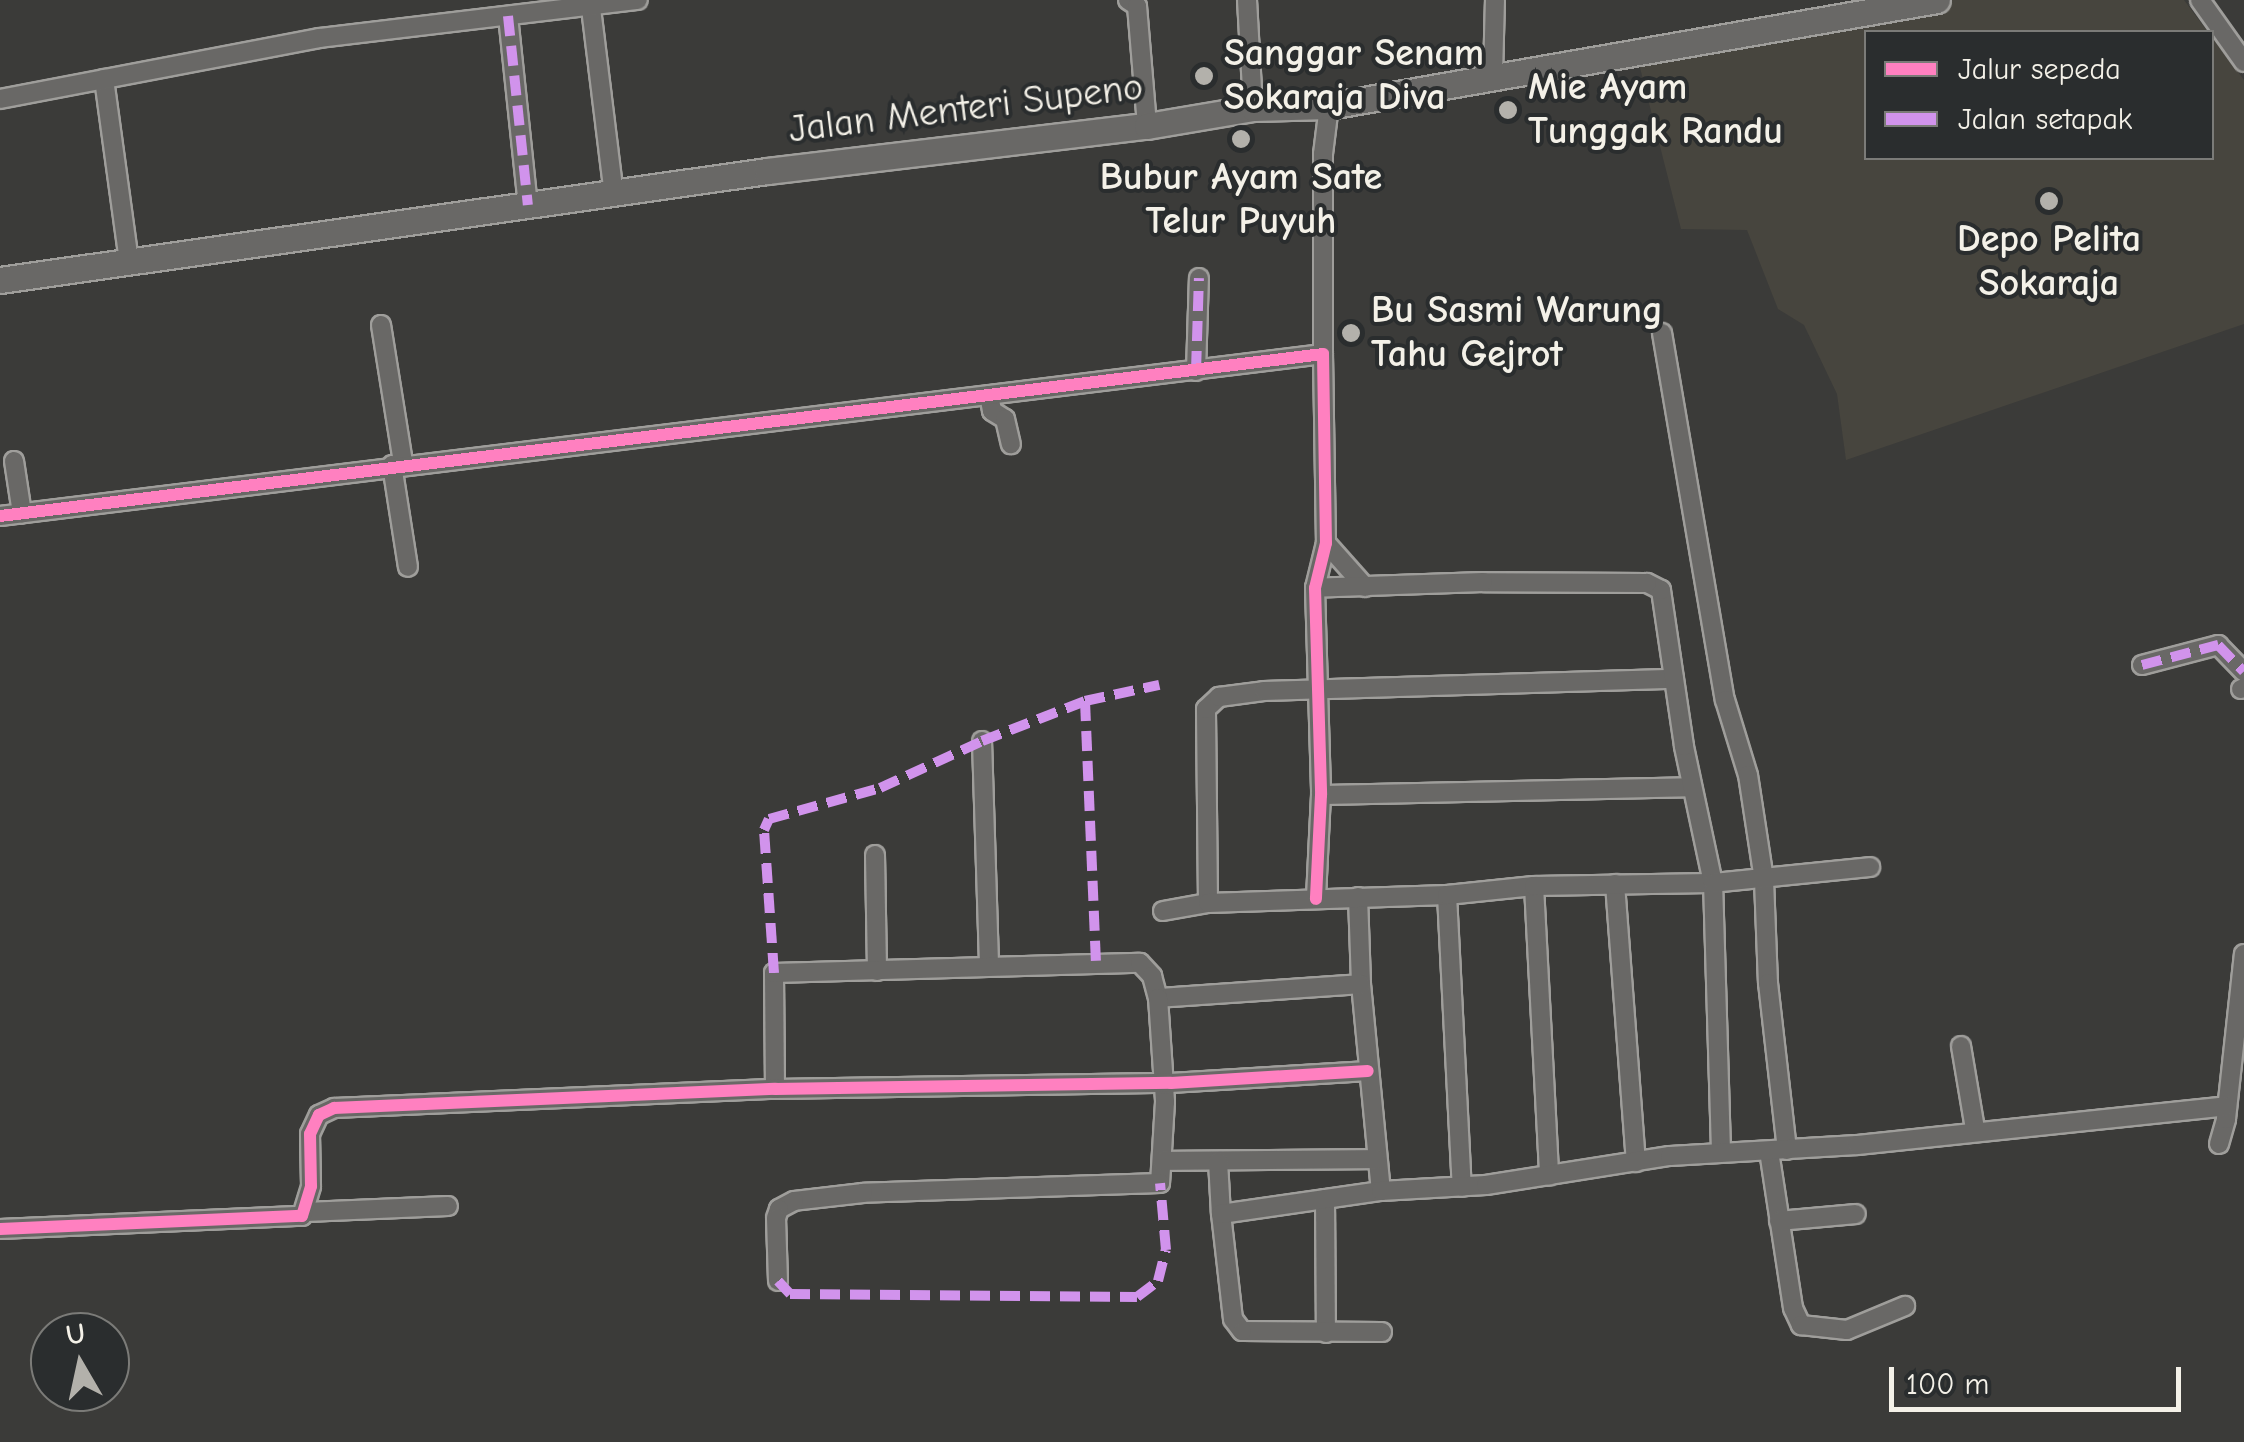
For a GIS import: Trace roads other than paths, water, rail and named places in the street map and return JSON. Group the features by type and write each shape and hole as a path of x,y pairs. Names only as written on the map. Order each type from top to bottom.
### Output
{"main road":[{"name":"Jalan Menteri Supeno","path":"0,280 614,196 766,171 1147,126 1253,108 1329,106 1938,0"}],"street":[{"path":"0,99 319,38 638,0"},
{"path":"1128,0 1137,6 1147,126"},
{"path":"1246,0 1253,108"},
{"path":"1494,75 1495,0"},
{"path":"2200,0 2244,62"},
{"path":"590,3 614,196"},
{"path":"508,16 528,205"},
{"path":"104,79 129,262"},
{"path":"1316,899 1321,795 1316,588 1326,544 1323,154 1329,106"},
{"path":"1196,371 1198,278"},
{"path":"381,324 408,567"},
{"path":"1662,333 1724,700 1748,776 1764,880 1779,1221 1793,1308 1800,1325 1847,1330 1904,1306"},
{"path":"0,516 397,464 1323,354"},
{"path":"988,395 992,412 1007,425 1011,444"},
{"path":"14,461 22,513"},
{"path":"1326,544 1366,587"},
{"path":"1316,588 1448,582 1647,583 1660,590 1692,787 1713,883 1721,1152"},
{"path":"2142,665 2218,645 2243,683"},
{"path":"1208,903 1208,703 1236,693 1674,680"},
{"path":"982,741 989,966"},
{"path":"1321,795 1692,787"},
{"path":"875,855 877,971"},
{"path":"1164,911 1208,903 1447,895 1534,886 1764,880 1870,867"},
{"path":"1616,884 1636,1162"},
{"path":"1534,886 1549,1176"},
{"path":"1447,895 1462,1187"},
{"path":"1358,897 1361,984 1381,1191"},
{"path":"2219,1144 2244,954"},
{"path":"775,1089 774,973 1140,963 1152,976 1158,998 1164,1083 1160,1183 863,1193 794,1201 779,1209 776,1218 778,1281"},
{"path":"1158,998 1361,984"},
{"path":"1961,1046 1975,1129"},
{"path":"306,1212 311,1186 310,1134 325,1110 775,1089 1164,1083 1368,1071"},
{"path":"1221,1214 1381,1191 1462,1187 1721,1152 1778,1151 2227,1106"},
{"path":"1162,1161 1376,1159"},
{"path":"1218,1161 1233,1319 1242,1331 1382,1332"},
{"path":"1325,1199 1326,1334"},
{"path":"0,1229 289,1218 306,1212 448,1206"},
{"path":"1779,1221 1856,1214"}],"place":[{"name":"Sanggar Senam Sokaraja Diva","path":"1204,76"},
{"name":"Mie Ayam Tunggak Randu","path":"1508,110"},
{"name":"Bubur Ayam Sate Telur Puyuh","path":"1241,139"},
{"name":"Depo Pelita Sokaraja","path":"2049,201"},
{"name":"Bu Sasmi Warung Tahu Gejrot","path":"1351,333"}]}
